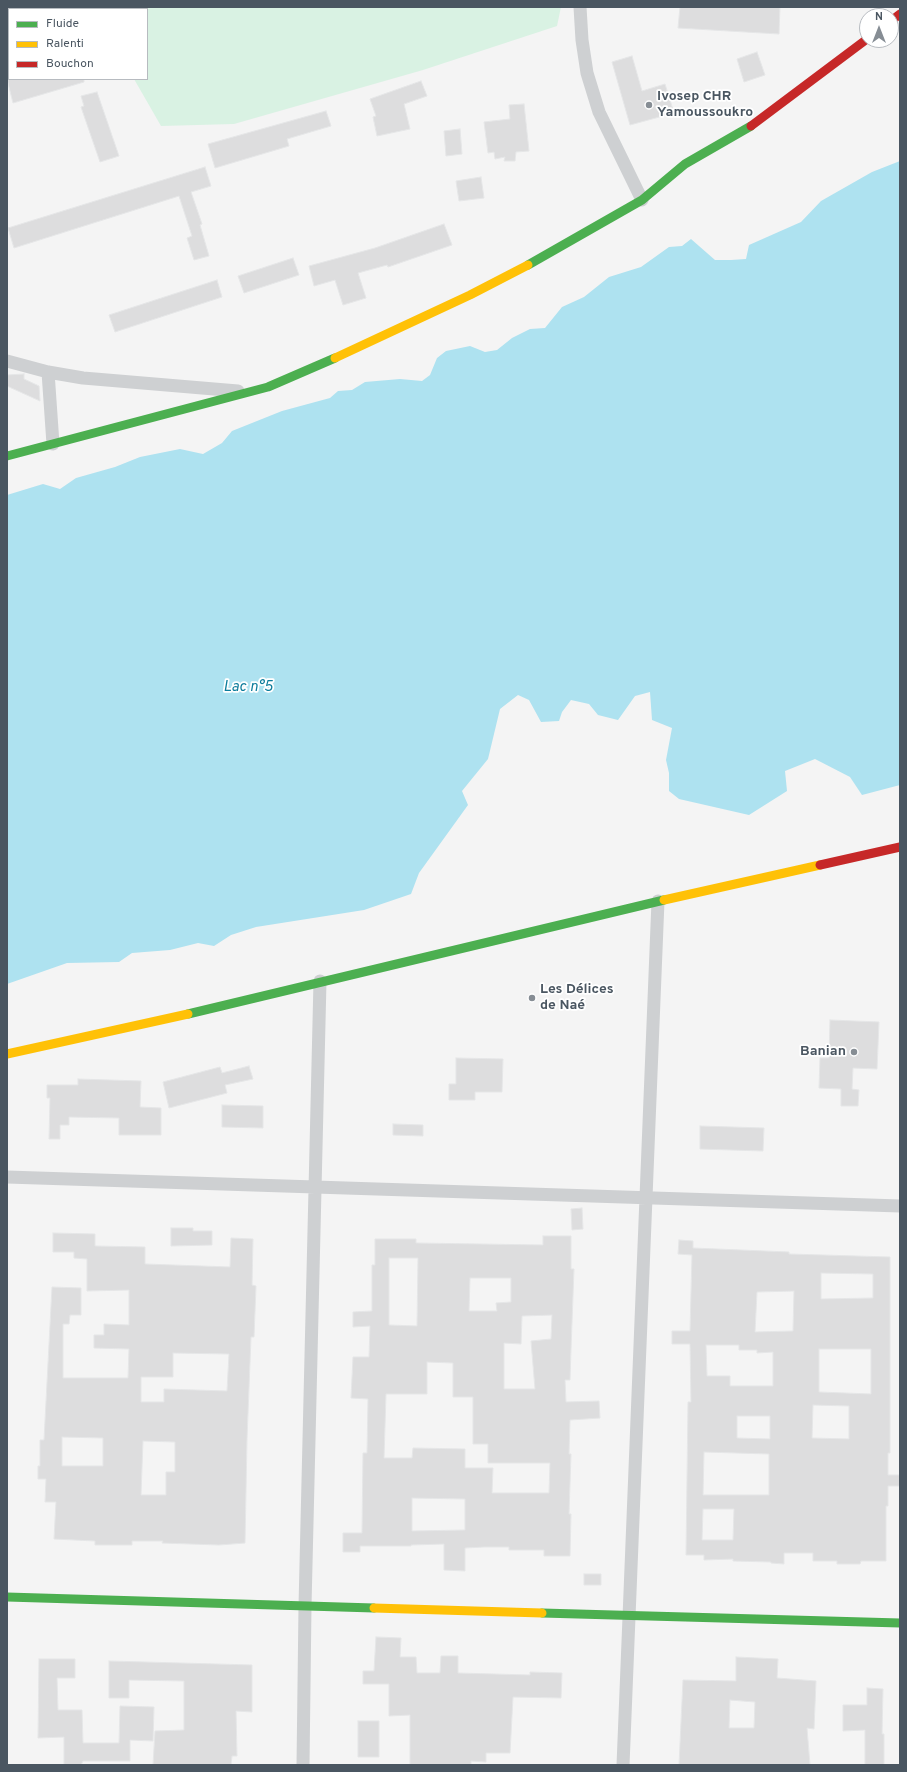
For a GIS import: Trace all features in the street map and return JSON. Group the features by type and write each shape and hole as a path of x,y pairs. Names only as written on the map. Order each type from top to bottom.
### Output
{"street":[{"path":"580,7 582,40 587,73 599,112 642,200"},
{"path":"7,456 268,387 372,342 554,251 642,200 685,164 755,124 859,45"},
{"path":"7,361 48,372 125,382 251,392"},
{"path":"48,372 53,444"},
{"path":"7,1054 126,1029 320,981 658,901 900,847"},
{"path":"623,1765 658,901"},
{"path":"303,1765 305,1606 320,981"},
{"path":"7,1177 900,1206"},
{"path":"7,1598 900,1623"}],"green space":[{"path":"92,7 561,7 557,26 423,70 234,124 161,126 135,80 148,80 148,8"}],"water":[{"name":"Lac n°5","path":"900,161 900,785 862,795 850,777 815,759 785,771 787,791 749,815 679,799 669,791 669,773 666,760 672,728 652,720 650,692 635,696 618,720 598,715 589,704 571,700 562,712 559,721 541,722 529,700 518,695 500,709 488,759 462,791 468,805 419,873 411,894 364,910 256,927 231,935 214,946 198,943 170,950 132,953 119,962 67,963 7,984 7,495 43,484 60,489 76,478 115,467 140,457 180,449 203,454 222,443 232,431 282,411 330,398 338,391 352,390 365,382 400,379 422,381 430,375 437,358 446,351 470,346 485,352 497,350 512,338 530,329 545,328 562,307 584,297 609,277 641,267 669,247 682,246 691,239 715,260 746,259 749,245 801,222 821,201 872,172"}],"building":[{"path":"680,7 780,7 779,34 678,28"},
{"path":"757,52 765,75 744,82 737,59"},
{"path":"632,56 642,91 665,84 674,113 630,125 612,62"},
{"path":"7,79 84,80 84,82 13,103"},
{"path":"421,81 427,96 404,104 410,129 377,136 373,117 376,116 370,99"},
{"path":"97,92 119,156 100,162 81,107 84,106 81,96"},
{"path":"524,104 529,151 516,152 515,161 504,161 505,157 495,159 494,152 488,153 484,122 510,119 509,105"},
{"path":"326,111 331,126 287,139 289,146 215,168 208,144"},
{"path":"460,129 462,154 446,156 444,131"},
{"path":"205,167 211,186 191,192 202,224 200,225 209,256 194,260 187,238 192,236 179,196 14,248 8,228"},
{"path":"481,177 484,198 459,201 456,181"},
{"path":"444,224 452,245 388,267 387,265 358,273 366,298 343,305 335,280 314,286 309,266 375,248"},
{"path":"293,258 299,275 244,293 238,276"},
{"path":"217,280 222,297 115,332 109,315"},
{"path":"24,374 24,379 39,386 40,401 7,386 7,375"},
{"path":"830,1020 879,1022 877,1069 853,1068 852,1089 859,1090 858,1106 841,1106 841,1089 819,1088 820,1058 829,1058"},
{"path":"456,1058 503,1059 502,1092 475,1092 475,1100 449,1100 449,1084 456,1084"},
{"path":"249,1066 253,1079 225,1085 227,1093 169,1108 163,1082 220,1067 222,1073"},
{"path":"78,1079 141,1081 140,1107 161,1108 161,1135 119,1135 119,1118 69,1117 69,1125 60,1125 60,1139 49,1139 50,1098 47,1098 47,1085 78,1085"},
{"path":"222,1105 263,1106 263,1128 222,1127"},
{"path":"393,1124 423,1125 423,1136 393,1135"},
{"path":"700,1126 764,1128 763,1151 700,1149"},
{"path":"582,1208 583,1229 572,1230 571,1209"},
{"path":"171,1228 193,1228 193,1231 212,1231 212,1245 171,1246"},
{"path":"53,1233 95,1234 95,1246 145,1247 145,1264 230,1267 231,1238 253,1239 252,1285 256,1286 254,1337 251,1337 245,1543 219,1545 162,1543 163,1541 132,1541 132,1545 95,1545 95,1541 54,1539 56,1502 45,1502 46,1479 38,1479 38,1466 40,1466 40,1440 44,1440 52,1287 81,1288 81,1315 70,1315 69,1324 63,1324 63,1378 128,1378 129,1349 94,1348 94,1335 104,1335 104,1324 129,1325 129,1290 87,1291 87,1259 74,1258 74,1252 53,1252","holes":["173,1353 229,1354 227,1391 164,1389 164,1402 141,1402 141,1377 173,1377","62,1437 103,1438 103,1466 62,1466","143,1441 175,1442 175,1472 166,1472 166,1495 141,1495"]},
{"path":"543,1236 571,1236 571,1269 574,1269 570,1380 565,1380 566,1402 599,1401 600,1418 570,1420 570,1556 544,1556 544,1550 509,1550 509,1547 465,1548 465,1571 444,1570 444,1544 411,1546 360,1546 360,1552 343,1552 343,1533 362,1533 363,1453 367,1453 368,1399 351,1398 353,1357 369,1357 370,1326 353,1327 353,1312 372,1311 372,1265 375,1265 375,1239 416,1239 416,1243 543,1245","holes":["389,1258 418,1258 417,1326 389,1325","470,1278 511,1278 511,1302 496,1303 497,1311 469,1311","552,1315 551,1339 531,1341 535,1389 504,1389 504,1343 521,1344 522,1316","427,1362 453,1363 453,1397 473,1397 473,1444 488,1444 488,1463 550,1463 549,1493 492,1493 493,1468 465,1468 465,1449 413,1448 412,1458 384,1458 386,1394 427,1394","412,1498 465,1499 465,1530 412,1531"]},
{"path":"679,1240 693,1241 693,1248 789,1252 789,1254 890,1257 890,1453 888,1453 888,1475 900,1475 900,1486 888,1486 888,1506 886,1506 886,1561 861,1561 860,1564 837,1564 837,1561 813,1561 813,1553 784,1553 784,1564 771,1562 733,1561 733,1559 704,1560 704,1555 686,1555 688,1402 691,1402 690,1344 672,1344 672,1331 690,1331 692,1255 678,1254","holes":["821,1273 873,1274 873,1298 821,1299","794,1291 793,1331 755,1332 757,1292","706,1345 739,1345 739,1350 757,1350 757,1353 773,1352 773,1386 730,1386 730,1376 707,1376","819,1349 871,1349 871,1394 819,1392","813,1405 849,1406 849,1439 812,1438","737,1416 770,1416 770,1439 737,1438","704,1452 769,1454 769,1495 703,1495","703,1509 734,1509 733,1540 702,1540"]},
{"path":"584,1574 601,1574 601,1585 584,1585"},
{"path":"376,1637 401,1638 400,1657 416,1657 417,1673 440,1673 441,1656 458,1656 458,1673 530,1675 530,1672 562,1673 561,1698 513,1697 510,1753 486,1753 486,1762 471,1761 471,1765 410,1765 410,1715 389,1716 389,1684 363,1684 363,1671 374,1671"},
{"path":"736,1657 778,1659 777,1678 816,1681 814,1729 807,1728 810,1765 679,1765 683,1680 736,1681","holes":["730,1700 755,1702 754,1728 729,1728"]},
{"path":"39,1659 75,1659 75,1678 57,1678 58,1710 82,1710 83,1743 119,1743 120,1706 154,1707 153,1741 130,1740 130,1761 83,1761 81,1765 64,1765 64,1737 38,1738"},
{"path":"109,1661 252,1665 252,1712 236,1711 237,1756 232,1756 231,1765 153,1765 155,1731 184,1730 184,1681 129,1680 129,1698 109,1698"},
{"path":"867,1688 883,1689 882,1734 884,1734 884,1765 865,1765 865,1730 843,1731 843,1705 867,1705"},
{"path":"358,1721 379,1721 379,1757 358,1757"}],"traffic: fast":[{"path":"528,265 642,200 685,164 751,126"},
{"path":"7,456 268,387 335,358"},
{"path":"188,1014 664,900"},
{"path":"7,1597 374,1608"},
{"path":"542,1613 900,1623"}],"traffic: slow":[{"path":"335,358 470,295 528,265"},
{"path":"664,900 820,865"},
{"path":"7,1054 188,1014"},
{"path":"374,1608 542,1613"}],"traffic: jam":[{"path":"751,126 859,45"},
{"path":"820,865 900,847"}],"place":[{"name":"Ivosep CHR Yamoussoukro","path":"649,105"},
{"name":"Les Délices de Naé","path":"532,998"},
{"name":"Banian","path":"854,1052"}]}
